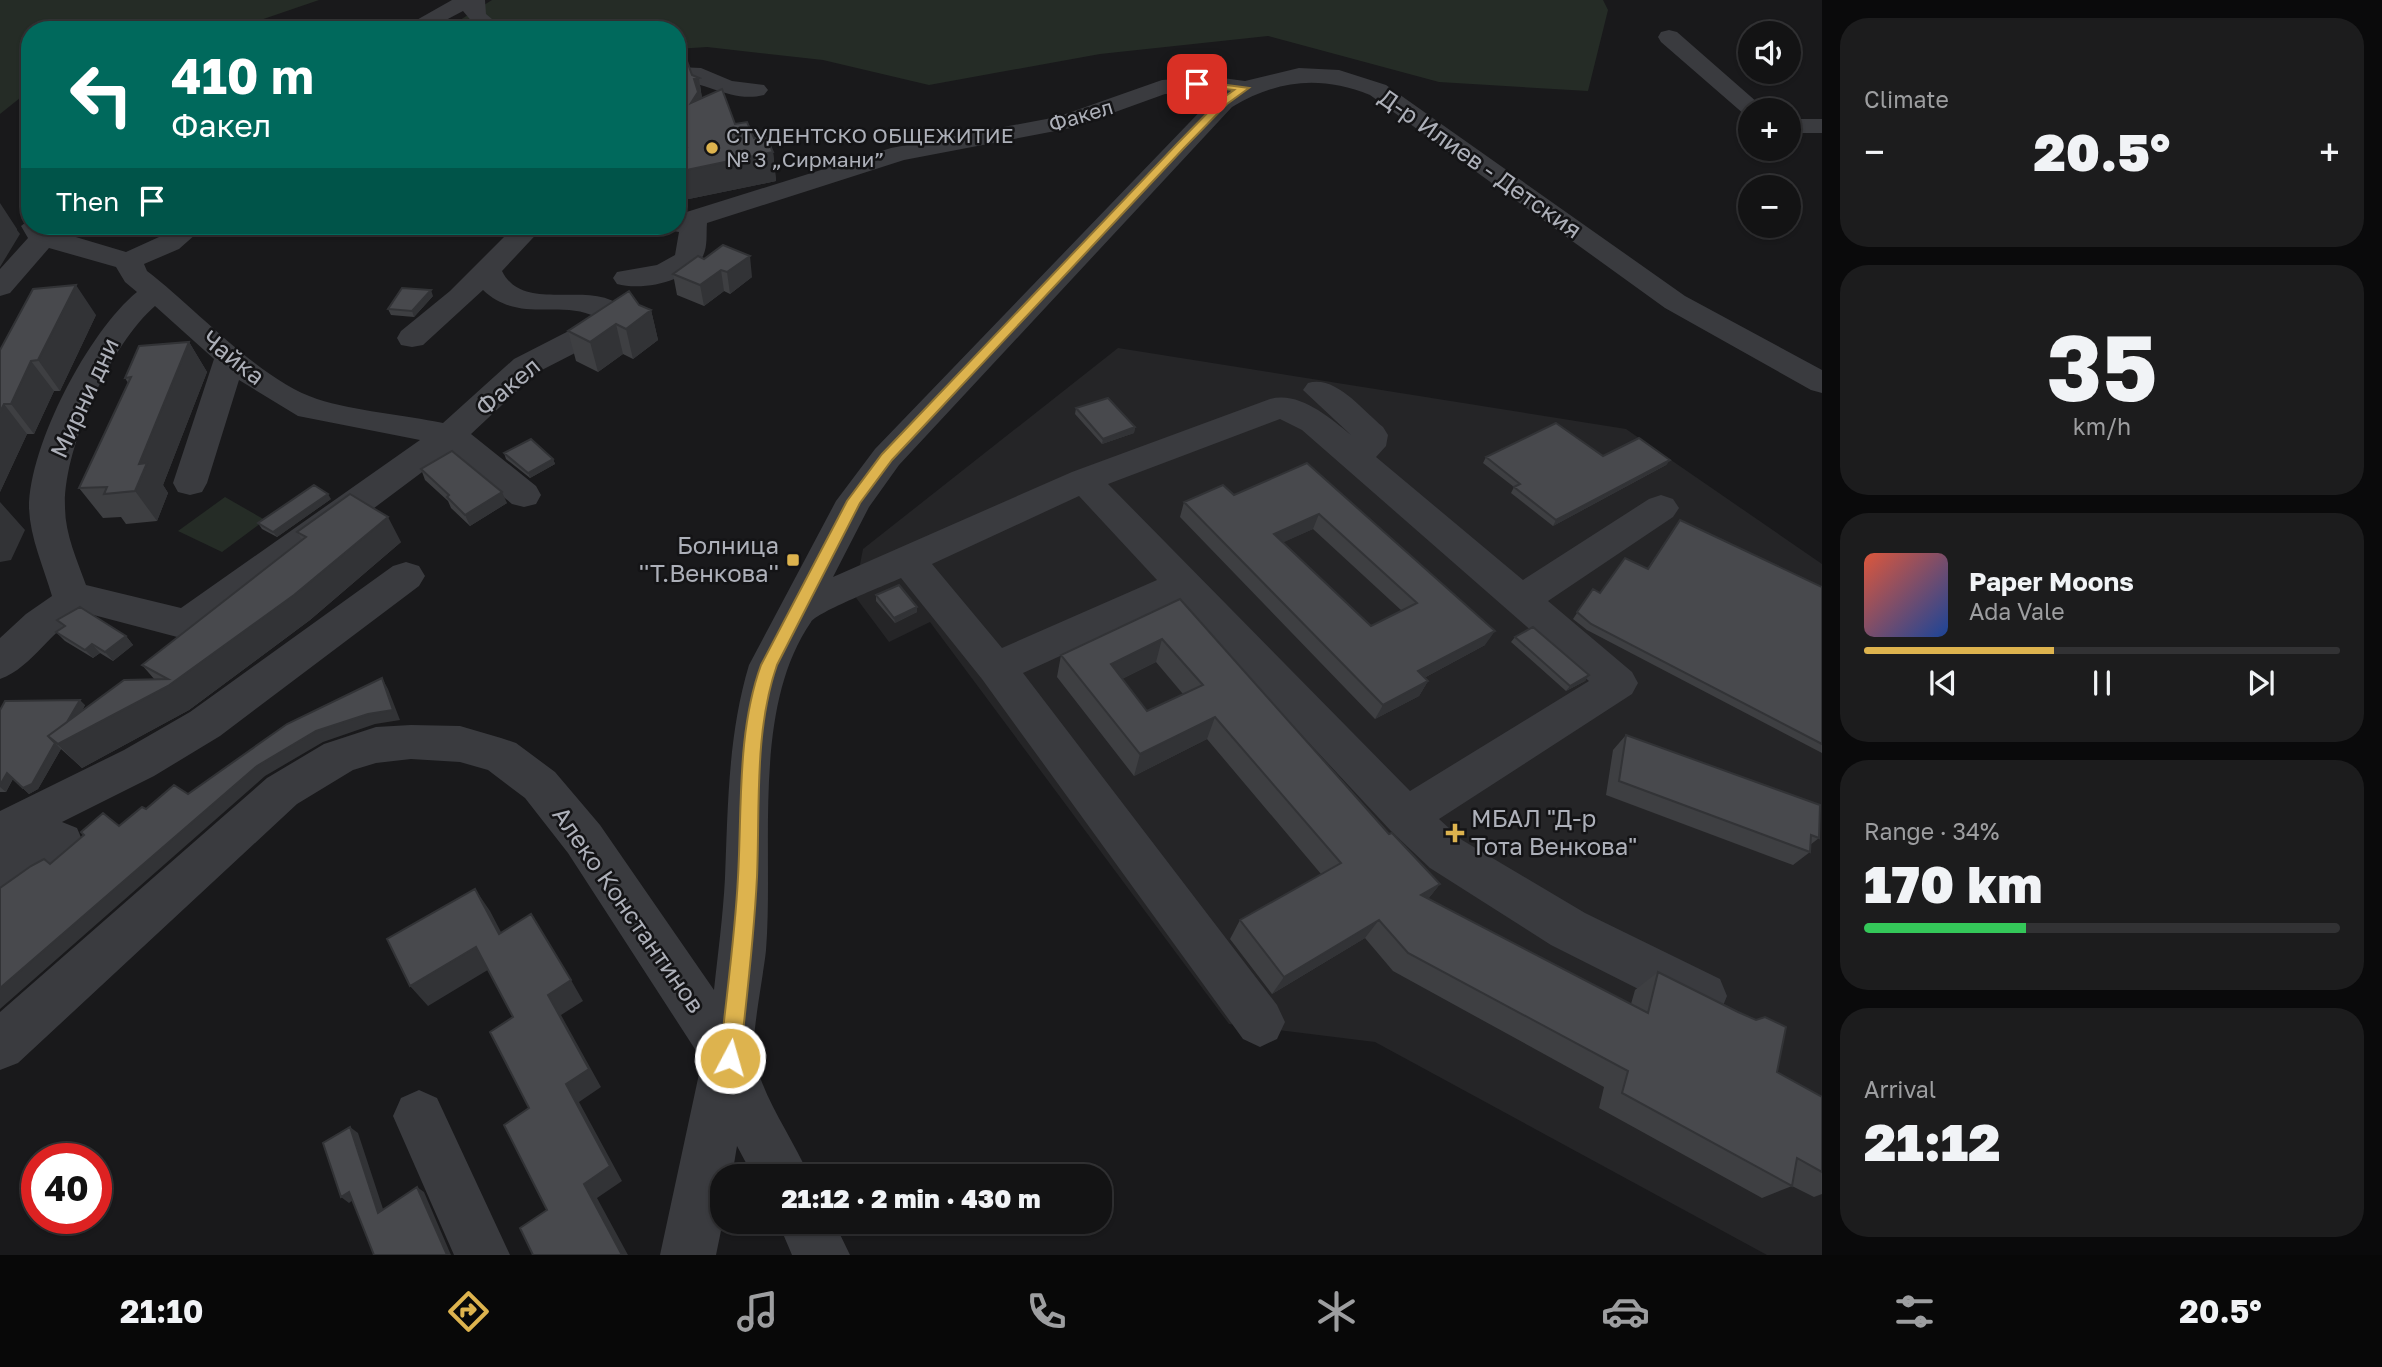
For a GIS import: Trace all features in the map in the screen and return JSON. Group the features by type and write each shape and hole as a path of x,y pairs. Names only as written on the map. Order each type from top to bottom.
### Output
{"street":[{"path":"427,21 468,0"},
{"path":"474,0 472,10 482,21"},
{"path":"1669,37 1740,98"},
{"path":"686,74 701,75 727,88 756,90"},
{"name":"Д-р Илиев - Детския","path":"688,1255 730,1058 746,909 757,712 769,665 854,501 887,457 1223,102 1244,88 1273,79 1306,74 1338,75 1378,90 1675,302 1822,383"},
{"name":"Факел","path":"686,222 717,209 900,153 1062,123 1104,111 1162,87 1206,84 1244,88"},
{"path":"1801,126 1822,126"},
{"path":"0,287 28,235"},
{"path":"55,235 101,254 128,261 169,243 179,235"},
{"path":"412,338 460,296 521,235"},
{"path":"627,278 662,272 681,264 689,255 683,235"},
{"name":"Чайка","path":"128,261 135,275 230,359 289,399 309,408 450,435"},
{"name":"Факел","path":"72,601 86,599 181,623 201,617 450,435 525,366 607,324 613,314 603,306 537,304 498,290 491,283 486,268"},
{"name":"Мирни дни","path":"72,601 47,509 50,476 60,445 103,350 128,315 156,291"},
{"path":"190,483 230,359"},
{"path":"1319,390 1371,435 1369,446 1352,455"},
{"path":"800,608 1084,480 1281,407 1314,422 1618,682 1406,817"},
{"path":"450,435 524,495"},
{"path":"1084,480 1406,817 1446,854 1568,929 1730,1010"},
{"path":"1521,600 1661,508"},
{"path":"908,561 996,668 1260,1022"},
{"path":"0,832 139,763 205,724 406,576"},
{"path":"996,668 1183,584"},
{"path":"0,663 54,613 72,601"},
{"name":"Алеко Константинов","path":"0,1045 282,791 339,757 376,745 411,742 460,744 501,756 540,785 584,839 730,1058 756,1128 776,1164"},
{"path":"0,873 61,842"},
{"path":"419,1116 482,1255"},
{"path":"811,1234 822,1255"}],"shaded area":[{"path":"0,0 319,0 257,21 21,21 21,97 0,114"},
{"path":"492,0 1603,0 1608,10 1588,91 1439,82 1268,36 1100,54 929,85 823,60 707,47 686,48 686,21 458,21"},
{"name":"МБАЛ \"Д-р Тота Венкова\"","path":"1118,348 1626,429 1822,564 1822,1255 1767,1255 1375,1042 1229,1024 930,622 889,642 854,595 863,549"},
{"path":"225,497 265,520 222,552 178,531"}],"building":[{"path":"686,61 692,75 699,78 694,79 698,92 691,103 722,89 735,124 747,122 754,138 766,137 773,152 686,170"},
{"path":"723,245 750,256 727,272 721,270 700,285 673,274 698,256 704,259"},
{"path":"76,285 38,360 31,361 11,404 4,404 0,412 0,350 33,289"},
{"path":"402,288 431,290 412,311 388,309"},
{"path":"629,291 639,305 651,310 626,329 616,324 590,342 568,331"},
{"path":"189,342 139,464 147,463 135,491 104,494 107,487 79,488 131,377 125,378 139,346"},
{"path":"1108,398 1135,427 1103,439 1076,408"},
{"path":"1556,423 1603,456 1639,438 1670,460 1556,520 1514,487 1520,484 1486,457"},
{"path":"531,439 553,459 528,473 504,453"},
{"path":"452,451 502,492 465,515 447,497 449,495 421,469"},
{"path":"1307,463 1495,631 1418,671 1428,681 1383,705 1184,502 1223,485 1234,495","holes":["1319,514 1417,603 1371,626 1274,534"]},
{"path":"314,485 328,494 273,532 258,523"},
{"path":"350,494 388,517 294,595 168,686 58,744 48,736 124,680 168,679 142,665 306,537 297,532"},
{"path":"1680,520 1822,587 1822,744 1591,624 1577,612 1593,589 1600,593 1625,558 1648,569"},
{"path":"899,585 917,607 894,618 876,595"},
{"path":"1180,599 1389,834 1392,833 1440,884 1421,895 1648,1013 1658,972 1756,1020 1765,1017 1786,1027 1777,1072 1822,1097 1822,1172 1797,1158 1792,1186 1622,1093 1628,1071 1408,953 1379,920 1284,977 1240,920 1341,863 1215,717 1140,754 1061,655","holes":["1162,639 1203,685 1147,711 1111,664"]},
{"path":"80,607 126,636 105,652 92,644 85,650 56,632 65,626 57,620"},
{"path":"1533,627 1589,675 1570,686 1515,637"},
{"path":"382,678 393,710 368,714 316,731 257,766 0,988 0,888 44,859 50,864 84,835 81,832 103,813 119,826 142,807 146,809 174,785 188,794 287,724"},
{"path":"80,700 67,722 48,736 55,743 32,784 23,788 7,773 0,785 0,710 5,701"},
{"path":"1626,735 1820,805 1819,838 1811,835 1810,852 1619,781"},
{"path":"475,889 499,934 531,914 571,980 548,995 589,1069 566,1084 610,1166 584,1184 622,1255 533,1255 520,1228 547,1210 504,1125 529,1108 490,1032 513,1017 476,947 410,986 387,939"},
{"path":"350,1127 378,1213 417,1187 447,1255 374,1255 349,1192 341,1197 323,1143"}],"place":[{"name":"СТУДЕНТСКО ОБЩЕЖИТИЕ № 3 „Сирмани”","path":"712,148"},
{"name":"Болница ''Т.Венкова''","path":"793,560"},
{"name":"МБАЛ \"Д-р Тота Венкова\"","path":"1455,833"}],"route":[{"path":"730,1058 746,909 755,724 761,689 769,665 854,501 887,457 1223,102 1244,88 1197,84"}]}
